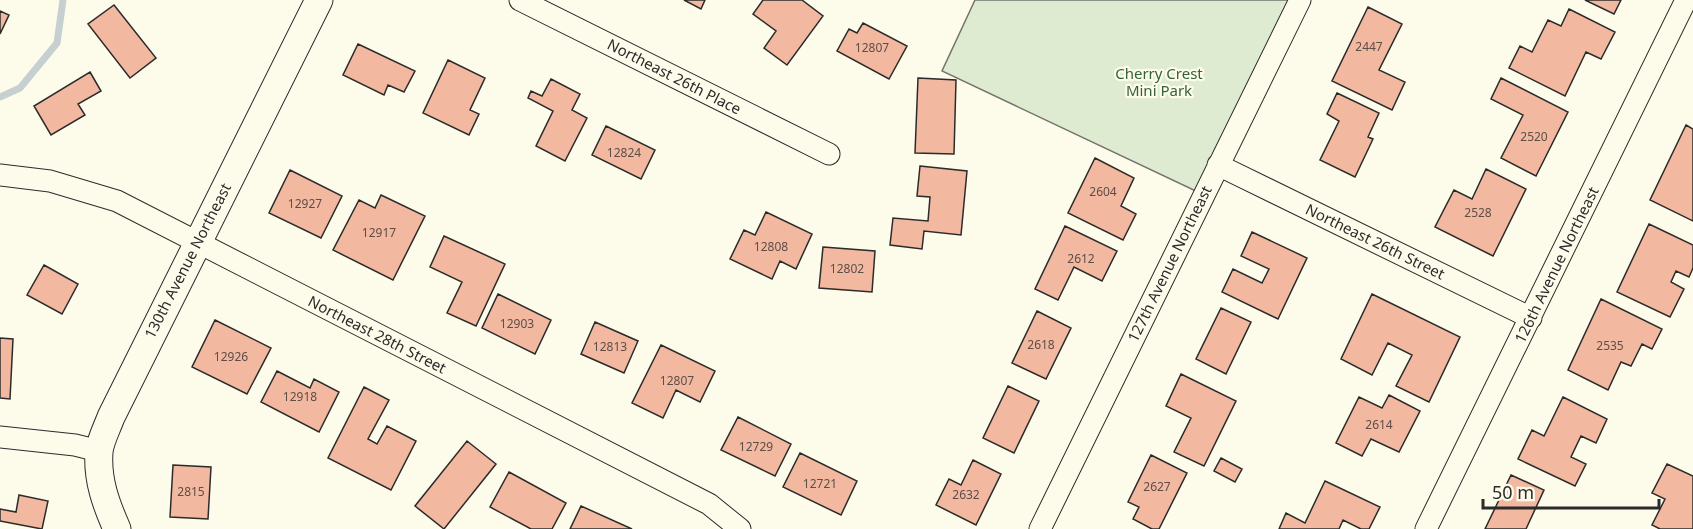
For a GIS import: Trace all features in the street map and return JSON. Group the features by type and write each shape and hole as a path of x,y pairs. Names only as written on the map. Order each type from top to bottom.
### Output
{"street":[{"name":"130th Avenue Northeast","path":"117,529 104,498 100,476 99,451 111,417 319,0"},
{"name":"Northeast 26th Place","path":"520,0 829,154"},
{"name":"127th Avenue Northeast","path":"1040,529 1300,0"},
{"name":"126th Avenue Northeast","path":"1426,529 1686,0"},
{"name":"Northeast 26th Street","path":"1218,165 1531,318"},
{"name":"Northeast 28th Street","path":"0,175 50,181 117,201 709,504 740,529"},
{"path":"0,437 99,451"}],"green space":[{"name":"Cherry Crest Mini Park","path":"975,0 1293,0 1200,193 942,71"}],"building":[{"path":"684,0 705,0 701,9"},
{"path":"763,0 802,0 823,16 787,65 764,48 776,31 753,14"},
{"path":"1585,0 1621,0 1614,14"},
{"path":"114,5 156,58 130,78 88,24"},
{"path":"1368,7 1402,24 1379,70 1405,82 1392,110 1332,81"},
{"path":"1569,9 1615,32 1601,59 1586,52 1565,96 1509,68 1520,46 1532,52 1548,20 1561,26"},
{"path":"0,11 9,15 0,34"},
{"path":"863,23 907,46 889,79 837,51 849,29 857,33"},
{"path":"358,44 415,71 404,92 388,85 384,95 343,75"},
{"path":"448,60 485,78 470,110 479,114 469,135 423,113"},
{"path":"90,72 101,91 78,104 85,115 51,135 34,106"},
{"path":"918,78 956,80 954,154 915,153"},
{"path":"1501,78 1568,112 1536,176 1501,158 1523,115 1491,99"},
{"path":"551,79 580,94 572,110 587,118 565,161 536,146 553,111 528,98 531,91 542,96"},
{"path":"1337,93 1379,113 1368,137 1373,139 1355,177 1320,160 1339,121 1327,114"},
{"path":"1686,125 1693,129 1693,221 1650,200"},
{"path":"606,126 655,150 641,179 592,155"},
{"path":"1095,158 1134,178 1121,206 1136,214 1123,240 1068,213"},
{"path":"920,166 967,171 961,235 924,231 922,249 890,245 893,218 928,221 930,197 917,196"},
{"path":"1486,169 1526,189 1493,256 1435,227 1454,190 1472,199"},
{"path":"290,170 342,196 321,238 269,213"},
{"path":"381,195 425,216 393,280 333,250 359,200 375,208"},
{"path":"766,212 812,234 796,269 780,261 772,279 730,259 744,230 755,235"},
{"path":"1649,224 1693,245 1693,268 1689,277 1676,271 1671,282 1684,289 1670,317 1617,292"},
{"path":"1065,226 1117,251 1102,281 1074,267 1058,300 1035,289"},
{"path":"1252,232 1307,258 1278,319 1222,292 1233,269 1262,283 1269,269 1241,256"},
{"path":"444,236 505,264 476,326 447,313 462,282 430,267"},
{"path":"823,247 875,251 872,292 819,288"},
{"path":"44,265 78,284 62,314 27,295"},
{"path":"498,294 551,320 535,354 482,328"},
{"path":"1372,294 1460,337 1429,402 1396,386 1412,355 1388,343 1372,375 1341,359"},
{"path":"1601,299 1662,329 1652,349 1642,344 1631,366 1621,362 1608,390 1568,370"},
{"path":"1221,308 1251,322 1226,374 1196,359"},
{"path":"1037,311 1071,328 1046,379 1012,363"},
{"path":"215,320 271,348 247,394 192,367"},
{"path":"595,322 638,341 624,373 581,354"},
{"path":"0,338 13,339 10,399 0,398"},
{"path":"661,345 715,371 700,402 676,390 663,418 632,403"},
{"path":"277,371 310,388 314,379 339,392 319,432 261,402"},
{"path":"1181,374 1236,401 1204,466 1174,452 1191,418 1166,406"},
{"path":"1008,386 1039,401 1014,453 983,438"},
{"path":"364,387 389,400 368,439 377,444 387,426 416,441 391,490 328,458"},
{"path":"1389,395 1420,411 1399,452 1371,439 1362,456 1336,443 1359,397 1382,408"},
{"path":"1563,397 1607,419 1596,443 1581,436 1571,457 1586,464 1575,486 1518,459 1532,430 1544,436"},
{"path":"738,417 791,444 775,476 721,450"},
{"path":"467,441 496,464 444,529 415,506"},
{"path":"800,453 857,481 841,515 783,487"},
{"path":"1151,455 1187,473 1159,529 1152,529 1133,519 1139,507 1128,502"},
{"path":"1221,458 1242,469 1235,482 1214,471"},
{"path":"973,460 1001,474 976,525 936,505 949,479 961,485"},
{"path":"1667,464 1693,476 1693,529 1660,529 1652,525 1665,499 1652,493"},
{"path":"173,465 211,467 208,519 170,517"},
{"path":"509,472 566,503 552,529 531,529 490,507"},
{"path":"1511,475 1544,490 1526,529 1485,529"},
{"path":"1325,481 1380,507 1369,529 1361,529 1343,520 1339,529 1279,529 1286,513 1305,523"},
{"path":"19,495 48,501 42,529 0,521 0,509 16,512"},
{"path":"581,506 632,529 570,529"}],"waterway":[{"path":"0,97 20,88 57,43 63,0"}]}
